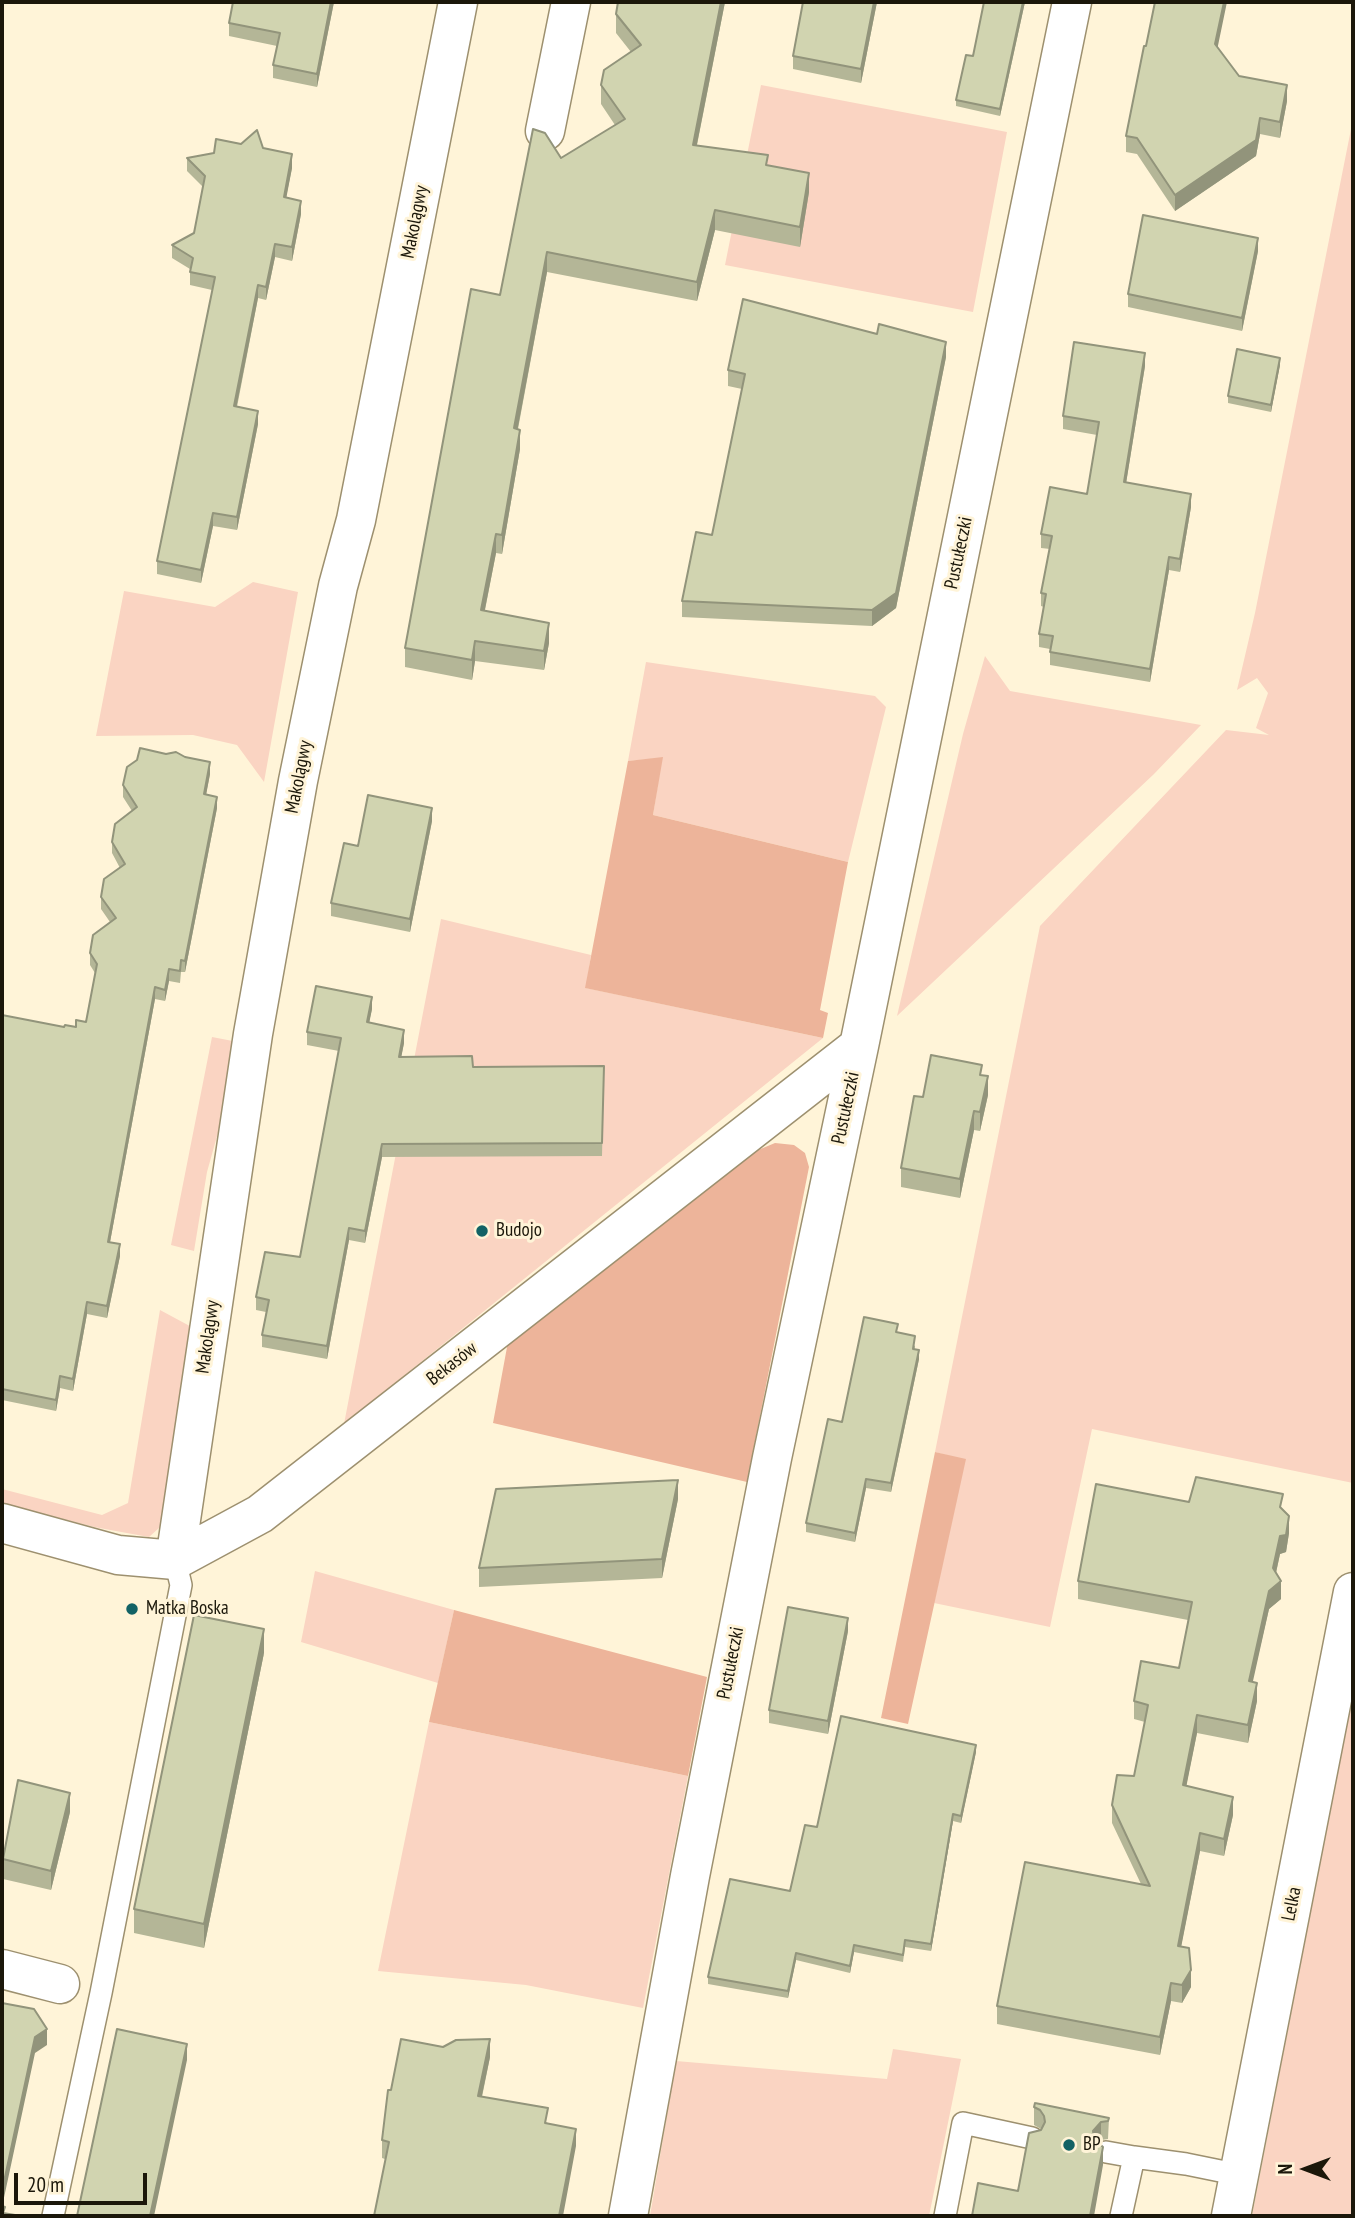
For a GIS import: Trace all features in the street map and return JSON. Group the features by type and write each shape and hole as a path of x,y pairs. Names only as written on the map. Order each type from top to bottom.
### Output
{"street":[{"name":"Makolągwy","path":"175,1560 251,1049 298,781 338,586 356,520 458,2"},
{"path":"545,131 571,2"},
{"name":"Pustułeczki","path":"628,2216 682,1917 772,1458 1073,2"},
{"name":"Bekasów","path":"175,1560 260,1514 859,1046"},
{"path":"2,1523 118,1555 175,1560"},
{"name":"Lelka","path":"1231,2216 1353,1592"},
{"path":"2,1969 60,1984"}],"lane":[{"path":"53,2216 102,1993 181,1585 175,1560"},
{"path":"945,2216 963,2123 1032,2137"},
{"path":"1106,2152 1240,2175"},
{"path":"1121,2216 1134,2157"}],"shaded area":[{"path":"761,85 1007,132 973,312 725,265"},
{"path":"1353,119 1353,1483 1092,1429 1050,1627 934,1603 965,1460 935,1452 1040,926 1226,730 1269,735 1256,728 1268,693 1257,678 1237,690 1255,613"},
{"path":"253,582 298,592 264,782 237,745 193,735 96,736 124,591 215,607"},
{"path":"985,656 1010,691 1201,725 1154,774 897,1016 963,734"},
{"path":"646,662 875,696 886,707 848,862 653,815 662,758 628,761"},
{"path":"663,757 653,815 848,862 820,1010 828,1013 823,1038 585,988 628,761"},
{"name":"Budojo","path":"441,919 591,955 586,988 823,1038 344,1424"},
{"path":"212,1037 243,1043 207,1172 194,1251 171,1245"},
{"path":"775,1143 794,1145 805,1153 809,1167 747,1482 493,1423 510,1331 751,1153"},
{"path":"160,1310 199,1331 169,1519 149,1537 94,1527 2,1503 2,1489 102,1515 128,1503"},
{"path":"935,1452 966,1459 908,1724 881,1718"},
{"path":"315,1571 454,1610 438,1683 301,1642"},
{"path":"454,1610 707,1677 688,1776 429,1722"},
{"path":"1353,1692 1353,2216 1252,2216 1350,1707"},
{"path":"429,1722 688,1776 643,2008 526,1985 378,1971"},
{"path":"893,2049 961,2059 929,2216 650,2216 676,2061 887,2079"}],"building":[{"path":"233,2 331,2 317,74 273,65 280,33 229,23"},
{"path":"618,2 721,2 693,145 768,155 766,165 809,173 800,227 715,210 697,282 547,252 514,428 520,430 502,535 496,534 481,610 549,623 544,651 475,641 472,660 405,648 471,289 500,295 533,129 545,133 561,158 625,119 601,85 604,70 641,45 616,14"},
{"path":"803,2 874,2 861,69 793,56"},
{"path":"984,2 1023,2 1000,109 956,100 966,55 973,56"},
{"path":"1155,2 1224,2 1215,44 1239,76 1287,85 1280,122 1260,118 1256,140 1175,195 1137,138 1126,136"},
{"path":"257,130 263,148 292,154 284,197 301,201 292,247 275,244 266,287 258,285 234,406 258,411 237,517 213,513 201,570 157,561 215,277 190,272 193,258 172,245 194,233 205,176 187,158 214,153 216,139 241,144"},
{"path":"1143,215 1258,238 1242,318 1128,294"},
{"path":"743,299 877,334 879,324 946,342 896,593 872,610 682,601 696,532 712,535 745,374 728,370"},
{"path":"1074,342 1145,353 1124,482 1191,494 1180,559 1169,557 1150,669 1050,652 1053,636 1039,634 1046,594 1041,593 1052,536 1041,534 1050,487 1087,494 1099,422 1063,416"},
{"path":"1237,349 1280,358 1271,405 1228,396"},
{"path":"140,748 166,754 176,752 185,757 210,762 204,794 217,797 185,961 181,960 180,971 169,969 165,990 155,987 108,1242 120,1244 107,1306 87,1302 73,1379 60,1376 56,1400 2,1389 2,1015 64,1027 76,1027 76,1020 86,1022 97,964 90,953 93,935 116,918 101,897 104,879 125,864 112,842 115,824 137,807 123,785 127,767 137,760"},
{"path":"368,795 432,808 410,919 331,903 344,843 358,846"},
{"path":"316,986 372,997 367,1022 404,1030 399,1057 472,1056 473,1067 604,1066 602,1143 382,1144 365,1231 349,1228 327,1346 262,1335 269,1300 256,1297 265,1252 300,1257 341,1038 307,1032"},
{"path":"931,1055 982,1065 980,1075 988,1076 980,1112 974,1111 960,1179 901,1168 914,1096 923,1097"},
{"path":"864,1317 898,1324 896,1332 915,1336 913,1349 919,1350 891,1483 866,1479 855,1533 806,1523 828,1419 842,1422"},
{"path":"1196,1477 1283,1494 1280,1507 1289,1516 1286,1535 1280,1536 1273,1568 1281,1581 1269,1591 1249,1681 1257,1683 1248,1725 1197,1715 1183,1785 1233,1797 1224,1839 1200,1833 1178,1946 1189,1948 1191,1970 1182,1985 1171,1983 1160,2037 997,2006 1025,1862 1150,1886 1112,1805 1117,1775 1134,1776 1148,1705 1134,1701 1141,1661 1179,1668 1192,1602 1078,1581 1096,1484 1189,1502"},
{"path":"678,1480 662,1559 479,1568 496,1489"},
{"path":"788,1607 848,1618 828,1721 769,1710"},
{"path":"194,1615 264,1629 204,1924 134,1909"},
{"path":"841,1716 976,1745 961,1816 953,1814 931,1944 905,1940 903,1955 854,1945 850,1966 796,1953 788,1991 708,1977 730,1879 790,1891 805,1825 817,1827"},
{"path":"18,1780 70,1793 51,1871 3,1859"},
{"path":"2,2003 34,2009 47,2029 35,2037 2,2191"},
{"path":"117,2029 187,2044 150,2216 77,2216"},
{"path":"401,2039 443,2047 456,2040 490,2039 478,2096 548,2108 545,2123 576,2129 559,2216 374,2216 389,2142 382,2140 388,2090 391,2090"},
{"path":"1035,2103 1109,2118 1093,2131 1094,2139 1103,2147 1090,2216 972,2216 978,2183 1018,2191 1029,2133 1041,2130 1045,2122 1040,2110 1034,2107"},
{"path":"2,2206 5,2207 3,2213 21,2216 2,2216"}],"place":[{"name":"Budojo","path":"482,1231"},
{"name":"Matka Boska","path":"132,1609"},
{"name":"BP","path":"1069,2145"}]}
